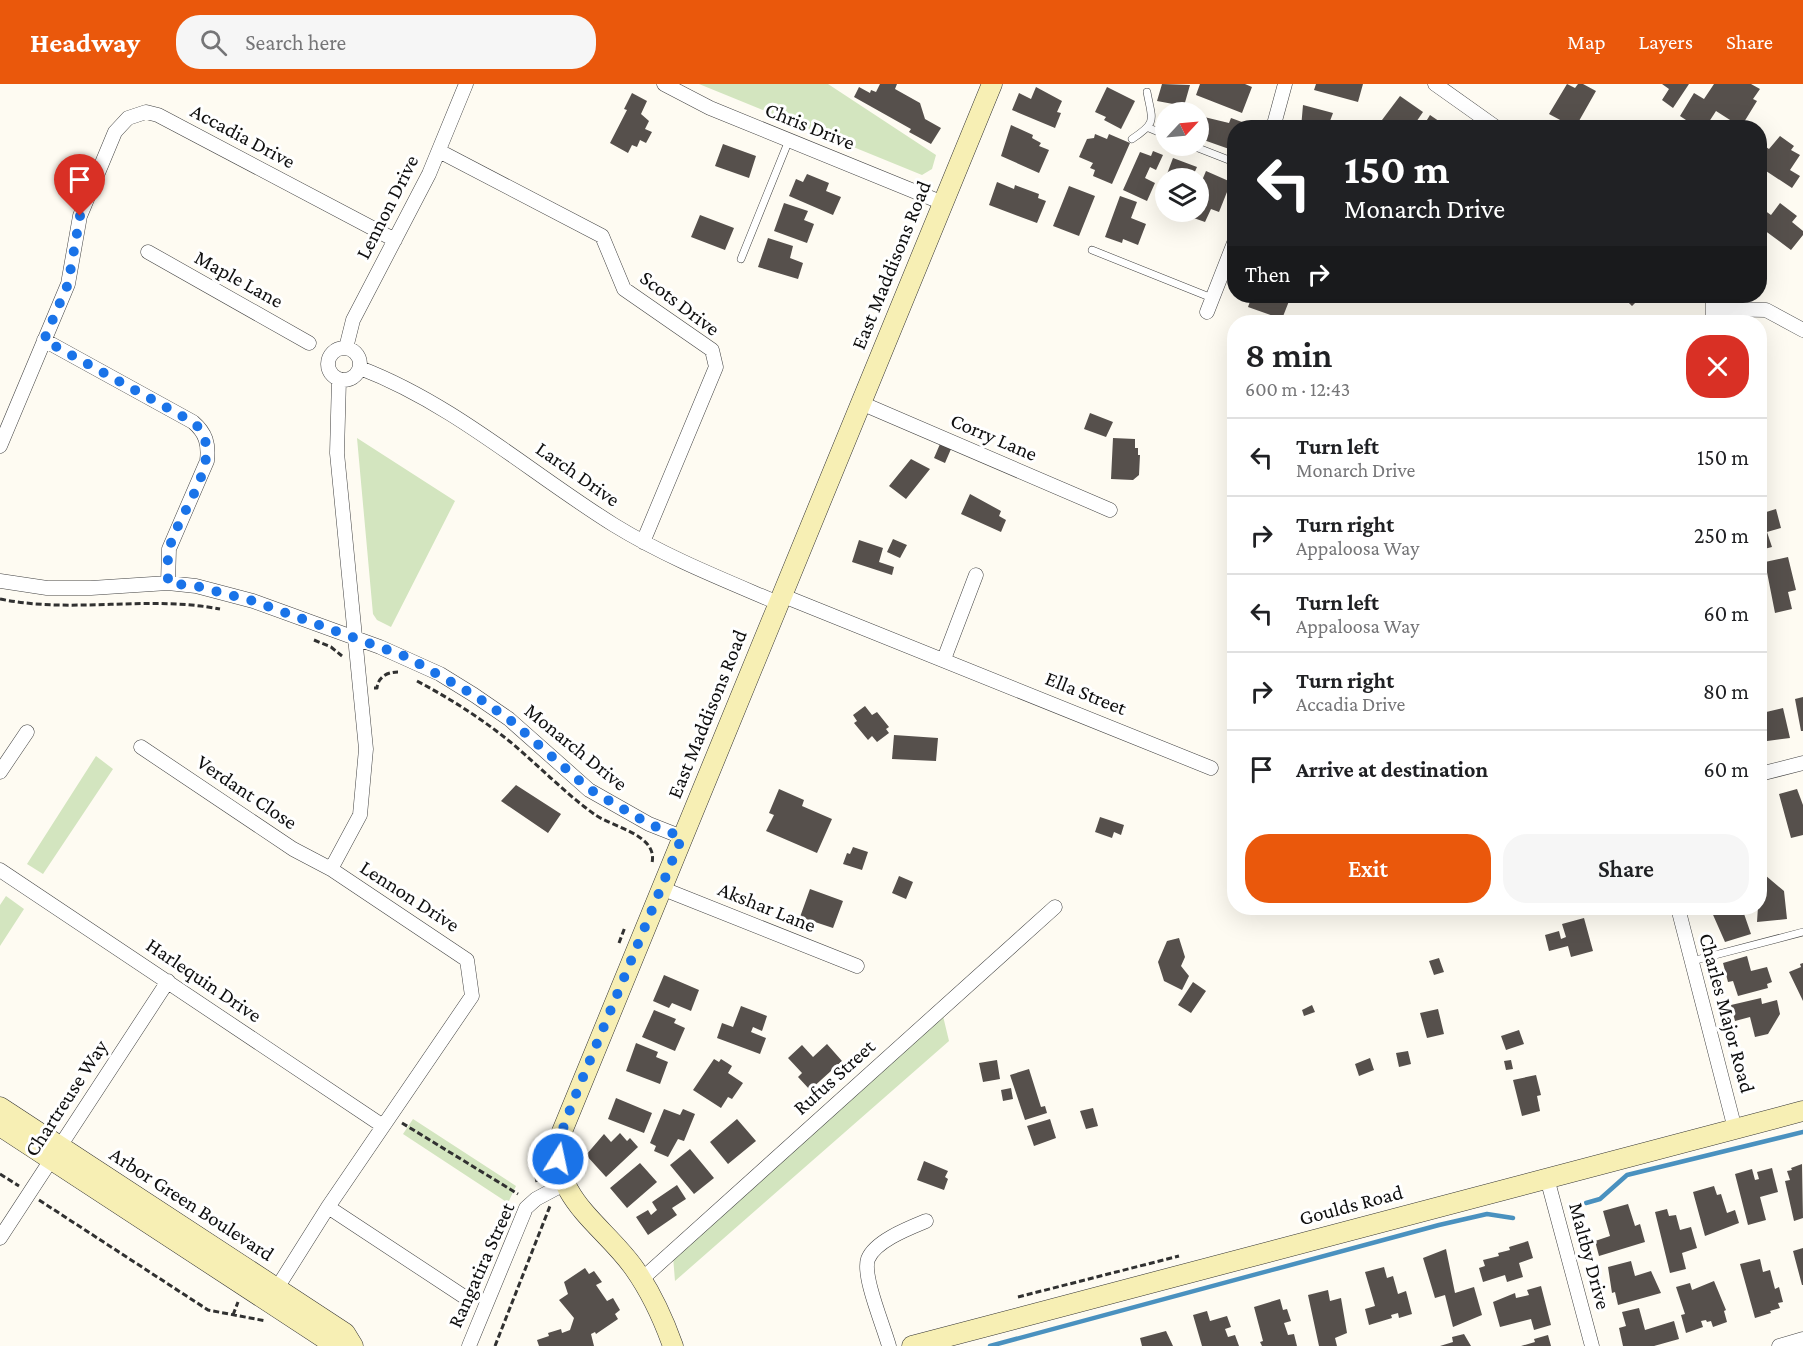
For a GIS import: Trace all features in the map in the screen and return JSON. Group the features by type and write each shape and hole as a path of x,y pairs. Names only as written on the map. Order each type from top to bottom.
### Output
{"street":[{"name":"Lennon Drive","path":"277,1288 328,1207 472,996 467,960 331,869 360,815 365,781 366,749 337,453 339,379 330,370 330,357 340,349 346,348 353,320 438,151 466,84"},
{"name":"Chris Drive","path":"663,84 710,108 943,203"},
{"name":"East Maddisons Road","path":"673,1346 658,1308 642,1279 616,1245 581,1210 564,1184 558,1159 561,1134 992,84"},
{"path":"1275,120 1285,84"},
{"path":"1435,84 1486,120"},
{"name":"Accadia Drive","path":"0,446 68,284 80,216 115,132 128,118 147,112 158,115 395,240"},
{"name":"Scots Drive","path":"438,151 602,236 624,289 712,350 716,367 643,542"},
{"name":"Maple Lane","path":"148,252 309,343"},
{"path":"1208,312 1227,260"},
{"path":"1714,309 1766,310 1803,330"},
{"path":"44,340 202,429 208,450 207,460 169,549 168,583"},
{"path":"339,379 352,378 360,368 357,355 346,348"},
{"name":"Larch Drive","path":"360,368 399,383 486,435 614,525 670,557 780,599"},
{"name":"Corry Lane","path":"861,403 1110,510"},
{"path":"944,659 976,575"},
{"name":"Monarch Drive","path":"0,581 47,588 92,588 168,583 196,586 253,601 407,657 474,695 509,719 589,789 649,824 682,837"},
{"name":"Ella Street","path":"780,599 944,659 1212,768"},
{"path":"0,772 27,732"},
{"name":"Verdant Close","path":"141,747 293,849 331,869"},
{"path":"1767,772 1803,763"},
{"name":"Harlequin Drive","path":"0,870 387,1121"},
{"name":"Akshar Lane","path":"662,888 857,966"},
{"name":"Rufus Street","path":"642,1279 1055,907"},
{"name":"Charles Major Road","path":"1680,915 1735,1129"},
{"name":"Chartreuse Way","path":"0,1238 168,981"},
{"name":"Arbor Green Boulevard","path":"0,1107 56,1153 336,1346"},
{"name":"Goulds Road","path":"912,1346 1803,1111"},
{"name":"Arbor Green Boulevard","path":"0,1126 56,1153 277,1288 345,1333 353,1346"},
{"name":"Maltby Drive","path":"1547,1178 1592,1346"},
{"name":"Rangatira Street","path":"469,1346 526,1208 536,1199 564,1184"},
{"path":"328,1207 463,1296"},
{"path":"889,1346 869,1280 868,1258 898,1232 926,1221"},
{"path":"1779,1346 1803,1340"}],"lane":[{"path":"1132,139 1149,128 1151,117 1147,92"},
{"path":"1149,128 1155,130"},
{"path":"741,259 789,140"},
{"path":"1209,152 1227,159"},
{"path":"1092,250 1212,298"},
{"path":"1692,961 1803,932"}],"path":[{"path":"0,599 57,606 154,602 222,609"},
{"path":"310,639 337,651 344,661"},
{"path":"377,688 382,677 388,673 404,675"},
{"path":"410,677 452,700 492,728 559,788 597,817 648,842 654,855 648,873"},
{"path":"617,948 626,926"},
{"path":"387,1121 516,1195 523,1190"},
{"path":"540,1187 533,1166 545,1130"},
{"path":"0,1174 208,1310 269,1322"},
{"path":"530,1185 536,1180"},
{"path":"495,1346 551,1208 548,1202"}],"green space":[{"path":"699,84 828,84 936,155 932,169 922,175"},
{"path":"357,438 455,501 391,627 377,620 373,614"},
{"path":"96,756 113,769 43,874 27,864"},
{"path":"6,896 24,909 0,946 0,905"},
{"path":"943,1016 949,1041 675,1281 673,1256"},
{"path":"413,1119 516,1186 508,1203 403,1134"}],"building":[{"path":"880,84 897,84 895,89 920,103 925,119 941,128 931,144 909,132 911,129 854,97 859,87 870,93 871,90 876,92"},
{"path":"1162,84 1190,85 1185,102 1157,101"},
{"path":"1200,84 1245,84 1252,87 1242,113 1196,95"},
{"path":"1316,84 1363,84 1358,102 1314,90"},
{"path":"1567,84 1575,88 1578,84 1583,84 1596,91 1580,120 1560,120 1549,114"},
{"path":"1662,84 1689,84 1673,108 1662,100 1669,89"},
{"path":"1714,84 1751,84 1760,89 1753,99 1757,101 1745,120 1730,120 1716,111 1710,120 1686,120 1680,116 1694,93 1704,99"},
{"path":"1036,87 1062,101 1057,112 1061,113 1055,128 1012,110 1019,93 1031,99"},
{"path":"1107,87 1135,101 1121,129 1104,120 1106,117 1095,112"},
{"path":"632,93 647,101 641,114 649,121 645,129 652,132 646,143 640,140 637,147 632,145 628,153 610,143 627,110 624,109"},
{"path":"1400,96 1423,112 1418,120 1382,120"},
{"path":"1303,105 1333,113 1330,120 1302,120"},
{"path":"1430,115 1437,120 1427,120"},
{"path":"1209,118 1227,123 1227,148 1209,142"},
{"path":"1011,125 1033,135 1032,138 1041,143 1039,146 1049,150 1039,173 1001,156"},
{"path":"1095,134 1107,139 1109,134 1130,143 1112,184 1093,176 1095,170 1090,168 1093,163 1079,157 1087,139 1094,138"},
{"path":"1780,136 1794,146 1791,150 1800,155 1790,170 1800,176 1792,188 1767,172 1767,148 1769,149"},
{"path":"723,144 756,156 749,178 715,166"},
{"path":"1153,151 1155,156 1163,156 1157,168 1150,167 1145,178 1155,183 1147,201 1123,190 1140,152 1151,156"},
{"path":"1173,158 1197,167 1197,168 1169,168"},
{"path":"1209,172 1227,180 1227,192 1219,212 1211,209 1209,213"},
{"path":"807,174 829,183 826,191 841,197 833,215 789,196 796,179 803,182"},
{"path":"997,182 1014,189 1015,185 1039,194 1038,198 1046,201 1037,223 989,205"},
{"path":"1069,186 1095,196 1079,236 1053,226"},
{"path":"1120,196 1137,202 1131,218 1146,224 1138,245 1123,239 1122,243 1105,237"},
{"path":"784,203 808,211 804,220 814,224 807,243 774,231"},
{"path":"1780,203 1797,216 1792,222 1803,231 1803,235 1791,250 1767,232 1767,212 1771,215"},
{"path":"700,215 734,228 725,250 691,237"},
{"path":"768,238 793,246 790,258 803,263 798,279 758,267"},
{"path":"1249,303 1288,303 1284,315 1271,315 1248,307"},
{"path":"1090,413 1113,422 1106,437 1084,429"},
{"path":"1113,438 1135,439 1135,448 1138,448 1138,455 1140,455 1139,475 1133,480 1111,479"},
{"path":"940,444 951,449 945,463 934,458"},
{"path":"911,459 930,469 906,499 889,486"},
{"path":"970,494 1001,511 999,516 1006,520 1001,532 961,514"},
{"path":"1776,509 1781,528 1767,532 1767,512"},
{"path":"1767,532 1772,547 1767,548"},
{"path":"893,539 907,545 900,558 887,552"},
{"path":"859,540 883,548 879,562 894,567 892,575 852,562"},
{"path":"1788,557 1796,590 1788,592 1792,609 1775,613 1767,562"},
{"path":"1803,697 1803,731 1801,731 1795,699"},
{"path":"865,706 872,715 877,712 889,727 886,729 889,733 877,742 872,736 868,740 854,723 857,721 853,715"},
{"path":"1783,708 1790,738 1767,741 1767,712"},
{"path":"894,735 938,738 936,761 892,759"},
{"path":"516,785 561,814 548,833 501,801"},
{"path":"779,789 804,800 802,806 832,819 817,853 766,831 774,815 769,813"},
{"path":"1797,789 1803,805 1803,835 1791,838 1779,794"},
{"path":"1100,817 1124,825 1121,835 1114,832 1112,838 1095,832"},
{"path":"853,847 868,852 862,870 843,864 847,853 850,854"},
{"path":"899,876 913,882 906,899 892,893"},
{"path":"1767,877 1784,891 1787,919 1757,922 1757,915 1767,915"},
{"path":"810,889 843,901 833,928 800,917"},
{"path":"1713,915 1744,915 1751,934 1725,942"},
{"path":"1584,918 1593,951 1571,957 1568,946 1549,951 1545,935 1559,931 1561,939 1566,937 1562,924"},
{"path":"1179,938 1185,957 1181,966 1189,976 1182,990 1164,981 1158,962 1167,941"},
{"path":"1747,956 1751,971 1767,967 1772,982 1767,984 1768,988 1738,996 1733,981 1728,982 1723,963"},
{"path":"1439,958 1444,972 1434,975 1429,961"},
{"path":"1803,963 1803,1001 1789,972 1801,967 1800,964"},
{"path":"664,975 699,990 691,1011 672,1003 669,1008 653,1001"},
{"path":"1193,982 1206,991 1191,1013 1178,1005"},
{"path":"1761,998 1762,1004 1777,1000 1780,1014 1768,1034 1755,1037 1750,1017 1735,1021 1731,1005"},
{"path":"1312,1005 1315,1012 1304,1016 1302,1010"},
{"path":"741,1006 767,1016 762,1031 753,1027 751,1032 766,1038 760,1054 717,1038 722,1023 733,1027"},
{"path":"1438,1009 1444,1034 1427,1038 1420,1013"},
{"path":"654,1010 676,1019 674,1023 685,1028 675,1051 642,1037"},
{"path":"1519,1030 1524,1044 1506,1050 1501,1036"},
{"path":"636,1043 658,1052 656,1057 668,1062 660,1084 626,1071"},
{"path":"827,1044 842,1061 810,1090 798,1077 802,1073 788,1058 802,1045 813,1057"},
{"path":"1408,1051 1411,1064 1399,1067 1396,1053"},
{"path":"1370,1058 1374,1070 1359,1076 1355,1064"},
{"path":"714,1059 719,1062 721,1059 732,1066 728,1073 743,1083 732,1099 728,1097 721,1108 693,1090"},
{"path":"997,1060 1000,1079 983,1082 979,1063"},
{"path":"1511,1060 1513,1069 1506,1070 1504,1061"},
{"path":"1029,1069 1041,1107 1045,1106 1047,1113 1025,1120 1010,1075"},
{"path":"1536,1075 1541,1095 1537,1096 1540,1111 1522,1116 1513,1080"},
{"path":"1011,1088 1013,1099 1003,1101 1001,1090"},
{"path":"616,1098 652,1113 644,1133 608,1119"},
{"path":"1093,1108 1098,1126 1086,1129 1080,1111"},
{"path":"664,1109 680,1115 683,1109 695,1114 684,1141 678,1139 668,1157 654,1151 656,1146 650,1143"},
{"path":"737,1119 756,1141 728,1164 710,1142"},
{"path":"1050,1119 1056,1138 1034,1146 1027,1126"},
{"path":"620,1133 627,1141 630,1138 638,1147 606,1177 586,1155 604,1134 611,1142"},
{"path":"690,1149 714,1178 694,1194 670,1165"},
{"path":"924,1161 948,1171 944,1190 917,1180"},
{"path":"640,1163 657,1182 627,1208 610,1188"},
{"path":"1802,1164 1803,1218 1794,1221 1785,1181 1790,1180 1787,1171"},
{"path":"1772,1168 1778,1192 1760,1197 1766,1220 1748,1225 1735,1174 1752,1169 1755,1180 1759,1179 1757,1172"},
{"path":"677,1185 686,1199 672,1208 677,1215 648,1235 636,1217 648,1210 651,1215 657,1210 652,1202"},
{"path":"1714,1186 1717,1195 1721,1194 1727,1213 1735,1210 1739,1223 1705,1236 1693,1192"},
{"path":"1628,1204 1635,1226 1640,1224 1645,1242 1599,1256 1595,1241 1610,1236 1603,1211"},
{"path":"1667,1209 1669,1216 1676,1215 1680,1230 1691,1227 1697,1248 1682,1253 1686,1269 1670,1273 1655,1212"},
{"path":"1528,1241 1533,1258 1519,1263 1523,1277 1507,1282 1505,1275 1483,1282 1479,1268 1485,1266 1483,1260 1499,1256 1498,1253 1510,1250 1509,1247"},
{"path":"1803,1248 1803,1285 1802,1285 1793,1251"},
{"path":"1446,1249 1455,1293 1474,1287 1482,1315 1453,1327 1445,1295 1435,1298 1423,1258"},
{"path":"1760,1259 1763,1272 1770,1270 1775,1289 1779,1287 1783,1302 1778,1303 1780,1308 1755,1318 1740,1264"},
{"path":"1631,1261 1635,1276 1651,1271 1661,1293 1618,1305 1615,1292 1612,1293 1608,1267"},
{"path":"1384,1267 1387,1278 1393,1276 1398,1294 1406,1291 1412,1314 1399,1318 1398,1313 1391,1315 1392,1318 1369,1325 1365,1309 1375,1306 1365,1272"},
{"path":"585,1268 589,1274 594,1271 602,1282 596,1285 607,1301 613,1298 620,1310 615,1314 618,1319 596,1334 595,1332 591,1334 594,1346 539,1346 537,1340 549,1336 548,1333 561,1329 562,1333 570,1330 574,1318 559,1300 568,1294 564,1282"},
{"path":"1714,1281 1726,1310 1724,1311 1727,1322 1713,1327 1711,1321 1701,1321 1703,1327 1686,1333 1681,1315 1685,1314 1676,1287 1690,1283 1692,1290"},
{"path":"1541,1286 1551,1325 1534,1330 1531,1319 1500,1327 1493,1302 1515,1293 1516,1298 1529,1295 1527,1290"},
{"path":"1328,1290 1330,1301 1341,1298 1347,1333 1335,1338 1337,1346 1319,1346 1308,1295"},
{"path":"1280,1299 1283,1310 1287,1309 1291,1321 1284,1323 1288,1335 1294,1334 1297,1346 1262,1346 1260,1342 1263,1341 1254,1307"},
{"path":"1639,1308 1645,1330 1674,1321 1679,1339 1654,1346 1623,1346 1619,1328 1626,1326 1622,1312"},
{"path":"1207,1311 1210,1321 1227,1316 1231,1327 1225,1329 1228,1337 1235,1335 1239,1346 1202,1346 1193,1315"},
{"path":"1166,1331 1173,1346 1142,1346 1140,1338"},
{"path":"1464,1334 1471,1346 1440,1346 1453,1342 1452,1337"},
{"path":"1548,1335 1551,1346 1521,1346 1535,1342 1534,1339"}],"waterway":[{"path":"1586,1203 1600,1199 1627,1175 1803,1132"},
{"path":"990,1346 1439,1225 1487,1214 1513,1218"}],"route":[{"path":"80,216 68,284 44,340 193,422 202,429 206,439 207,460 169,549 168,583 196,586 253,601 407,657 440,674 509,719 571,775 617,808 682,837 574,1099 561,1134 558,1159"}]}
